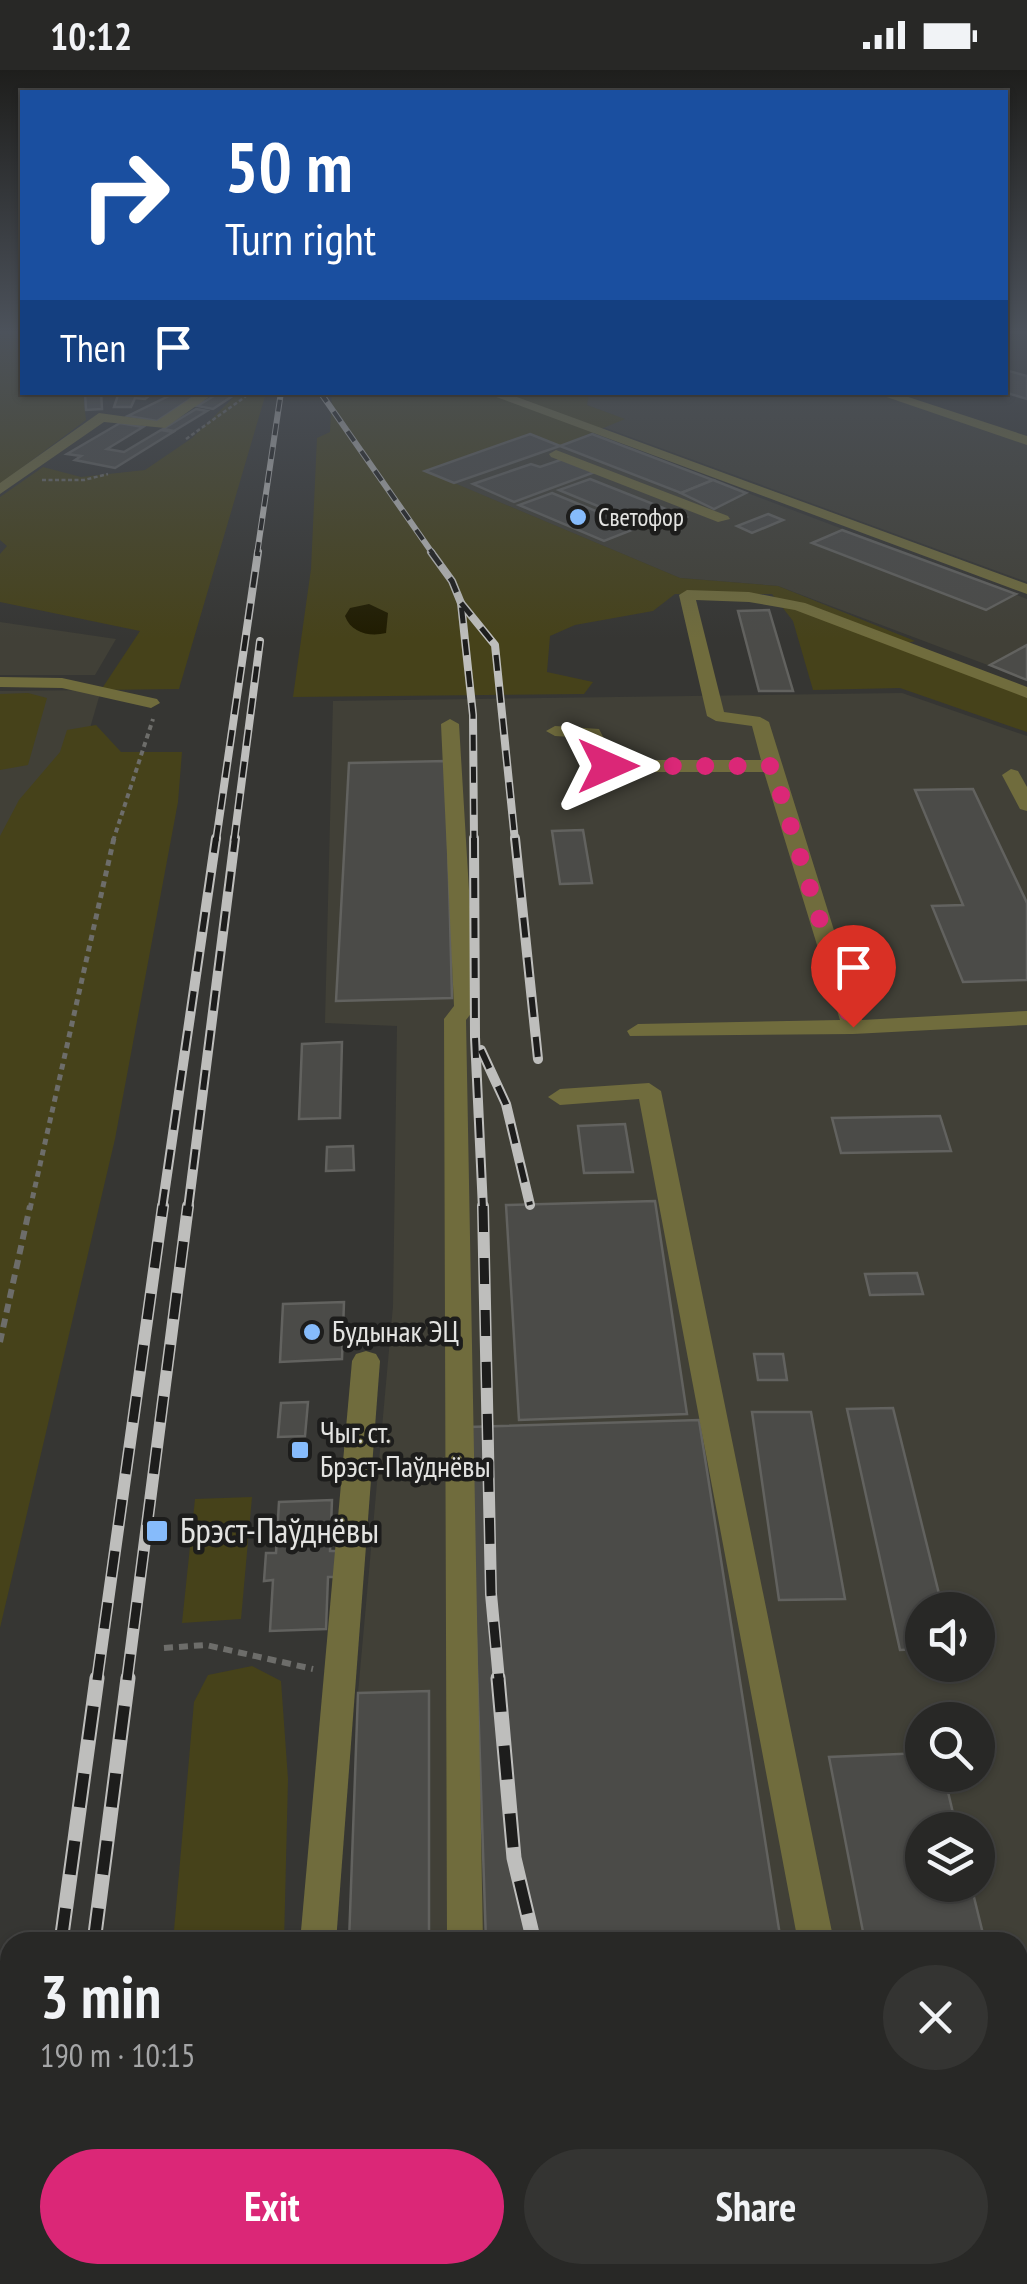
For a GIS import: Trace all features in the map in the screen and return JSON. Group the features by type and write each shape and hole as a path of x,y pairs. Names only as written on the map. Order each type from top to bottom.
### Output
{"street":[{"path":"0,490 83,432"},
{"path":"599,432 1027,590"},
{"path":"1001,432 1027,441"},
{"path":"556,454 722,519"},
{"path":"853,1027 760,722 716,716 687,595 749,597 799,606 1027,693"},
{"path":"0,682 62,684 151,703"},
{"path":"450,724 465,1006 455,1019 464,1932"},
{"path":"555,732 593,733 608,766 772,766"},
{"path":"1011,775 1027,804"},
{"path":"638,1031 853,1027 1027,1018"},
{"path":"560,1097 649,1091 814,1932"},
{"path":"319,1932 366,1361"}],"path":[{"path":"186,439 197,432"},
{"path":"16,480 84,480 108,474"},
{"path":"0,1342 110,849 136,762 151,730 151,703"},
{"path":"164,1648 206,1645 340,1675"}],"shaded area":[{"path":"0,432 69,432 0,484"},
{"path":"198,432 254,432 179,689 101,690 140,631 0,602 0,554 7,546 0,540 0,497 43,467 81,477 145,470"},
{"path":"329,432 593,432 560,446 530,434 426,471 680,578 778,586 915,641 900,645 1027,695 1027,732 900,688 813,690 793,621 772,594 675,594 653,611 575,625 550,636 547,672 593,682 584,694 293,697 311,569 317,438"},
{"path":"618,432 1000,432 1027,441 1027,582"},
{"path":"530,434 592,434 1027,599 1027,680 778,586 680,578 425,471"},
{"path":"369,604 388,613 386,633 362,632 348,622 345,616 350,608"},
{"path":"0,622 116,639 95,675 0,675"},
{"path":"101,690 0,1040 0,691"},
{"path":"28,693 47,698 28,765 0,770 0,694"},
{"path":"902,693 1027,736 1027,1932 349,1932 358,1693 393,1306 397,1026 325,1023 333,701"},
{"path":"96,725 121,752 182,752 178,802 115,1139 0,1628 0,836 19,800 60,752 67,730"},
{"path":"252,1497 241,1619 182,1623 195,1499"},
{"path":"252,1666 281,1681 288,1779 284,1932 174,1932 194,1702 208,1675"}],"building":[{"path":"104,432 134,432 107,449 124,452 157,432 172,432 115,468 75,460 81,456 67,454"},
{"path":"530,434 560,446 454,483 425,471"},
{"path":"592,434 713,480 681,493 560,446"},
{"path":"563,459 595,472 514,502 473,484 531,464 540,467"},
{"path":"590,479 686,517 656,530 559,490"},
{"path":"713,480 746,493 714,509 681,493"},
{"name":"Светофор","path":"552,493 637,528 604,541 519,505"},
{"path":"768,514 783,520 752,533 737,526"},
{"path":"842,530 1016,594 986,610 812,543"},
{"path":"769,610 793,691 759,691 738,611"},
{"path":"1027,645 1027,680 990,665"},
{"path":"446,761 452,998 336,1001 349,763"},
{"path":"973,789 1027,903 1027,980 963,982 932,906 963,905 915,790"},
{"path":"583,830 592,883 560,884 552,831"},
{"path":"342,1042 340,1118 299,1119 302,1044"},
{"path":"940,1116 951,1151 841,1153 832,1118"},
{"path":"625,1124 633,1172 584,1173 578,1126"},
{"path":"353,1146 354,1170 326,1171 327,1147"},
{"path":"655,1201 687,1414 519,1420 506,1205"},
{"path":"917,1273 923,1294 870,1295 865,1274"},
{"name":"Будынак ЭЦ","path":"344,1302 342,1359 280,1362 283,1304"},
{"path":"754,1354 783,1354 787,1380 758,1380"},
{"path":"308,1402 305,1436 278,1437 281,1403"},
{"path":"893,1408 939,1592 905,1592 905,1650 900,1650 847,1409"},
{"path":"752,1412 811,1412 845,1599 779,1600"},
{"path":"699,1420 779,1932 486,1932 469,1427"},
{"name":"Брэст-Паўднёвы","path":"332,1500 330,1551 339,1551 338,1577 328,1577 326,1629 270,1631 273,1580 264,1581 266,1553 276,1553 279,1502"},
{"path":"429,1691 429,1932 349,1932 358,1693"},
{"path":"905,1754 905,1792 948,1792 953,1812 905,1812 905,1902 975,1902 983,1932 863,1932 829,1757"}],"railway":[{"path":"257,554 275,432"},
{"path":"348,432 433,554"},
{"path":"216,841 258,552"},
{"path":"431,552 452,581 461,603"},
{"path":"461,603 495,645 515,841"},
{"path":"461,603 473,715 474,841"},
{"path":"234,841 260,641"},
{"path":"162,1209 216,838"},
{"path":"188,1209 235,838"},
{"path":"474,838 475,1037 483,1209"},
{"path":"515,838 538,1059"},
{"path":"481,1050 506,1104 530,1205"},
{"path":"97,1680 163,1206"},
{"path":"127,1680 188,1206"},
{"path":"483,1206 491,1594 499,1680"},
{"path":"62,1932 97,1678"},
{"path":"95,1932 128,1678"},
{"path":"498,1678 514,1858 532,1932"}],"place":[{"name":"Светофор","path":"578,517"},
{"name":"Будынак ЭЦ","path":"312,1332"},
{"name":"Чыг. ст. Брэст-Паўднёвы","path":"300,1450"},
{"name":"Брэст-Паўднёвы","path":"157,1531"}],"route":[{"path":"608,766 772,766 853,1027"}]}
